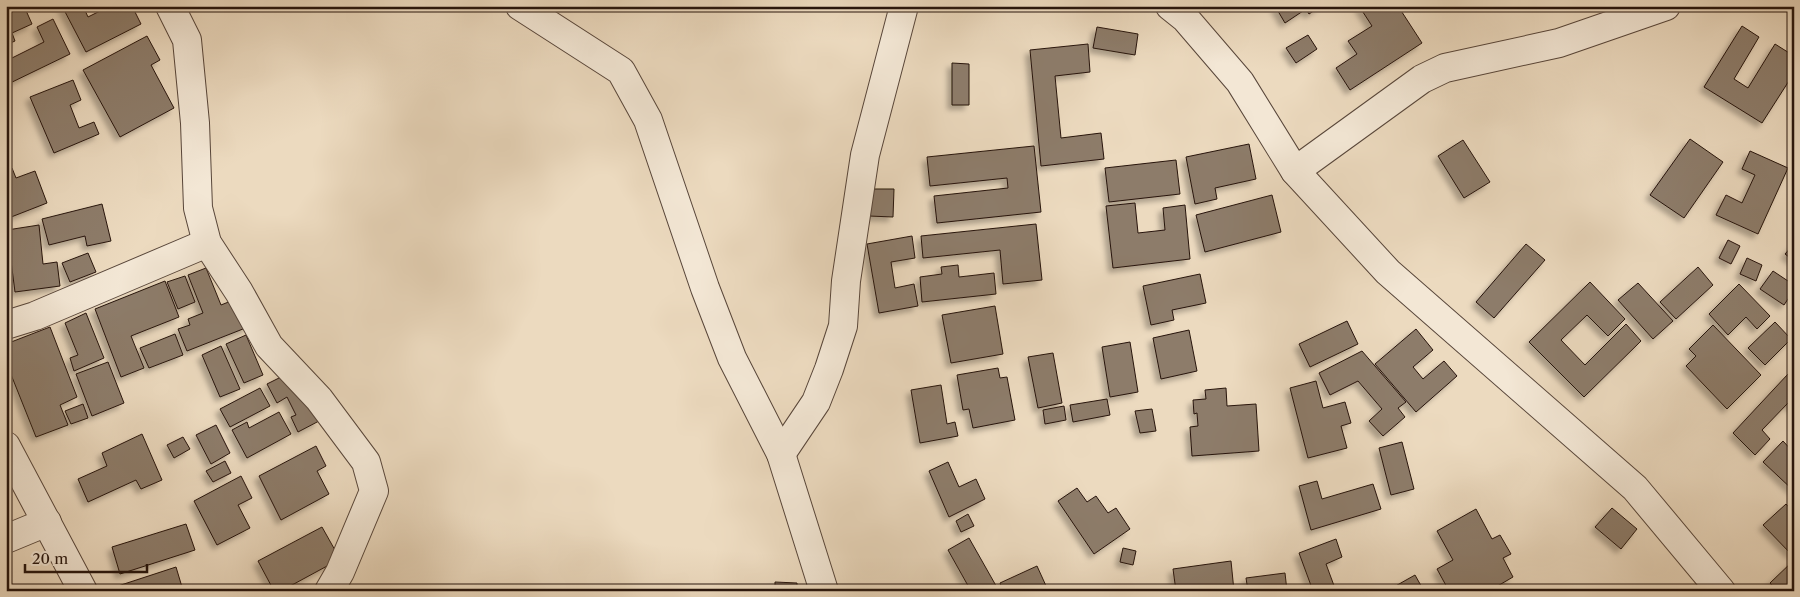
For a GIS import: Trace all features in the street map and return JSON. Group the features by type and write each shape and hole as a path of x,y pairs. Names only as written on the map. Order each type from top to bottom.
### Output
{"street":[{"path":"170,6 187,40 195,123 198,208 207,243 239,292 269,346 319,399 366,462 374,491 340,572 329,591"},
{"path":"520,6 621,71 648,120 705,288 732,358 781,454 824,591"},
{"path":"781,454 816,402 843,326 846,281 865,155 904,6"},
{"path":"1170,6 1185,18 1240,82 1295,171 1388,272 1635,488 1721,591"},
{"path":"1295,171 1422,79 1445,68 1559,43 1666,6"},
{"path":"6,325 35,316 207,243"},
{"path":"6,446 83,591"},
{"path":"6,539 47,522"}],"building":[{"path":"6,6 24,6 32,24 12,33 15,41 6,45"},
{"path":"62,6 83,6 88,17 110,6 132,6 141,24 86,52"},
{"path":"1275,6 1321,6 1309,14 1306,9 1285,23"},
{"path":"1359,6 1398,6 1422,43 1350,90 1336,68 1357,54 1348,41 1372,26"},
{"path":"53,19 70,54 6,85 6,56 8,60 44,42 37,27"},
{"path":"1742,26 1759,37 1734,79 1748,88 1775,44 1794,56 1794,73 1762,123 1704,87"},
{"path":"1097,27 1138,34 1135,55 1093,48"},
{"path":"1308,35 1317,49 1296,63 1286,48"},
{"path":"147,36 160,60 151,65 174,108 120,137 83,70"},
{"path":"1088,44 1090,72 1055,76 1061,138 1101,133 1104,159 1041,166 1030,50"},
{"path":"952,63 969,64 969,105 952,105"},
{"path":"73,80 81,100 70,105 79,128 94,122 99,134 54,153 30,97"},
{"path":"1690,139 1723,162 1684,218 1650,195"},
{"path":"1463,140 1490,182 1464,198 1438,156"},
{"path":"1249,144 1256,179 1215,188 1217,199 1195,204 1186,157"},
{"path":"1034,146 1041,212 937,223 934,196 1008,188 1007,178 930,186 927,157"},
{"path":"1750,151 1788,168 1758,234 1716,215 1726,195 1742,203 1755,175 1742,169"},
{"path":"1176,160 1180,194 1109,202 1105,168"},
{"path":"12,168 16,178 35,171 47,203 6,219 6,170"},
{"path":"870,189 894,189 893,217 869,216"},
{"path":"1272,195 1281,232 1205,252 1196,215"},
{"path":"1135,203 1138,233 1165,230 1163,208 1185,205 1190,259 1113,268 1106,206"},
{"path":"102,204 111,241 87,246 85,236 49,245 42,219"},
{"path":"1036,224 1042,280 1003,284 1000,250 923,258 921,236"},
{"path":"39,225 43,264 57,262 60,286 15,292 7,230"},
{"path":"912,236 915,258 891,262 895,288 914,284 918,306 879,313 867,244"},
{"path":"1728,240 1740,246 1731,264 1719,258"},
{"path":"1526,244 1545,260 1494,318 1476,302"},
{"path":"1794,244 1794,261 1785,254"},
{"path":"88,253 96,272 70,282 62,263"},
{"path":"1747,258 1762,265 1756,281 1740,274"},
{"path":"958,265 959,277 994,273 996,294 922,302 920,277 942,274 941,267"},
{"path":"1698,267 1713,285 1676,319 1660,302"},
{"path":"206,268 221,305 236,299 248,327 187,351 178,329 190,325 188,319 203,313 188,275"},
{"path":"1773,271 1794,285 1794,290 1784,305 1760,289"},
{"path":"1200,274 1206,303 1172,310 1174,320 1151,325 1143,286"},
{"path":"185,276 195,302 178,309 167,282"},
{"path":"165,281 179,317 131,336 144,368 121,377 95,309"},
{"path":"1590,282 1625,319 1608,336 1587,315 1561,340 1585,365 1626,324 1641,341 1584,397 1529,342"},
{"path":"1638,283 1673,321 1653,339 1618,300"},
{"path":"1739,284 1770,316 1757,329 1746,317 1728,335 1709,314"},
{"path":"995,306 1003,354 951,363 942,315"},
{"path":"86,313 104,358 74,371 70,358 78,355 65,323"},
{"path":"1347,321 1358,344 1310,367 1299,344"},
{"path":"1775,322 1791,339 1765,365 1748,348"},
{"path":"1713,325 1761,375 1727,409 1686,366 1696,356 1689,349"},
{"path":"50,327 77,397 60,405 68,425 36,437 6,362 6,344"},
{"path":"1416,329 1433,350 1413,367 1423,379 1444,361 1457,376 1416,412 1375,364"},
{"path":"1189,330 1197,371 1161,379 1153,338"},
{"path":"175,334 183,355 149,368 140,348"},
{"path":"246,335 263,375 244,383 226,344"},
{"path":"1130,342 1138,392 1110,397 1102,347"},
{"path":"221,346 240,389 220,397 202,355"},
{"path":"1362,351 1406,402 1398,408 1405,417 1383,436 1369,421 1382,409 1358,381 1330,395 1319,373"},
{"path":"1053,353 1062,403 1038,408 1028,357"},
{"path":"108,362 124,403 92,416 76,374"},
{"path":"998,368 1000,378 1007,377 1015,420 973,428 969,409 963,410 957,375"},
{"path":"293,371 319,421 298,432 291,417 296,415 287,397 277,403 267,384"},
{"path":"1788,374 1794,379 1794,409 1788,403 1762,430 1770,439 1755,455 1733,433"},
{"path":"1316,381 1323,408 1345,402 1351,423 1341,426 1347,448 1308,458 1290,388"},
{"path":"941,385 947,424 955,422 958,436 920,443 911,390"},
{"path":"260,388 270,406 230,427 220,409"},
{"path":"1226,388 1227,406 1256,404 1259,451 1192,456 1190,427 1198,426 1197,413 1194,414 1193,400 1206,399 1205,390"},
{"path":"1107,399 1110,415 1073,422 1070,405"},
{"path":"83,404 88,418 71,424 65,411"},
{"path":"1064,406 1066,420 1045,424 1043,410"},
{"path":"1152,409 1156,431 1140,433 1135,411"},
{"path":"279,412 291,434 247,458 232,430 247,422 249,428"},
{"path":"216,425 230,453 211,464 196,435"},
{"path":"142,434 162,480 141,489 136,480 88,502 78,479 107,466 102,453"},
{"path":"183,437 190,449 174,458 167,445"},
{"path":"1783,441 1794,453 1794,491 1763,462"},
{"path":"1402,442 1414,489 1391,495 1379,448"},
{"path":"316,446 326,466 317,471 329,494 281,520 259,476"},
{"path":"225,461 231,473 213,482 206,471"},
{"path":"948,462 959,487 976,479 985,499 949,517 929,471"},
{"path":"241,476 252,498 238,505 250,528 217,545 194,501"},
{"path":"1317,481 1322,499 1373,484 1381,509 1311,530 1299,486"},
{"path":"1077,488 1087,502 1096,496 1108,513 1116,508 1130,529 1094,554 1058,501"},
{"path":"1786,504 1794,513 1794,553 1792,555 1763,525"},
{"path":"1612,508 1637,529 1621,549 1595,527"},
{"path":"1476,509 1492,539 1500,535 1511,554 1503,558 1513,577 1489,591 1449,591 1437,569 1453,560 1437,531"},
{"path":"968,514 974,526 961,532 956,521"},
{"path":"186,524 195,550 120,574 112,547"},
{"path":"322,527 340,559 281,591 274,591 258,561"},
{"path":"969,538 999,591 971,591 948,550"},
{"path":"1336,539 1342,557 1326,564 1336,591 1313,591 1299,553"},
{"path":"1123,548 1136,551 1133,565 1120,562"},
{"path":"1794,560 1794,591 1777,591 1770,583"},
{"path":"1231,561 1234,591 1176,591 1173,569"},
{"path":"1037,566 1047,588 1040,591 1003,591 1000,583"},
{"path":"176,567 182,587 169,591 119,591 118,586"},
{"path":"1285,573 1287,591 1248,591 1246,578"},
{"path":"1415,575 1424,591 1393,591 1392,588"},
{"path":"775,582 797,583 797,591 775,591"}]}
